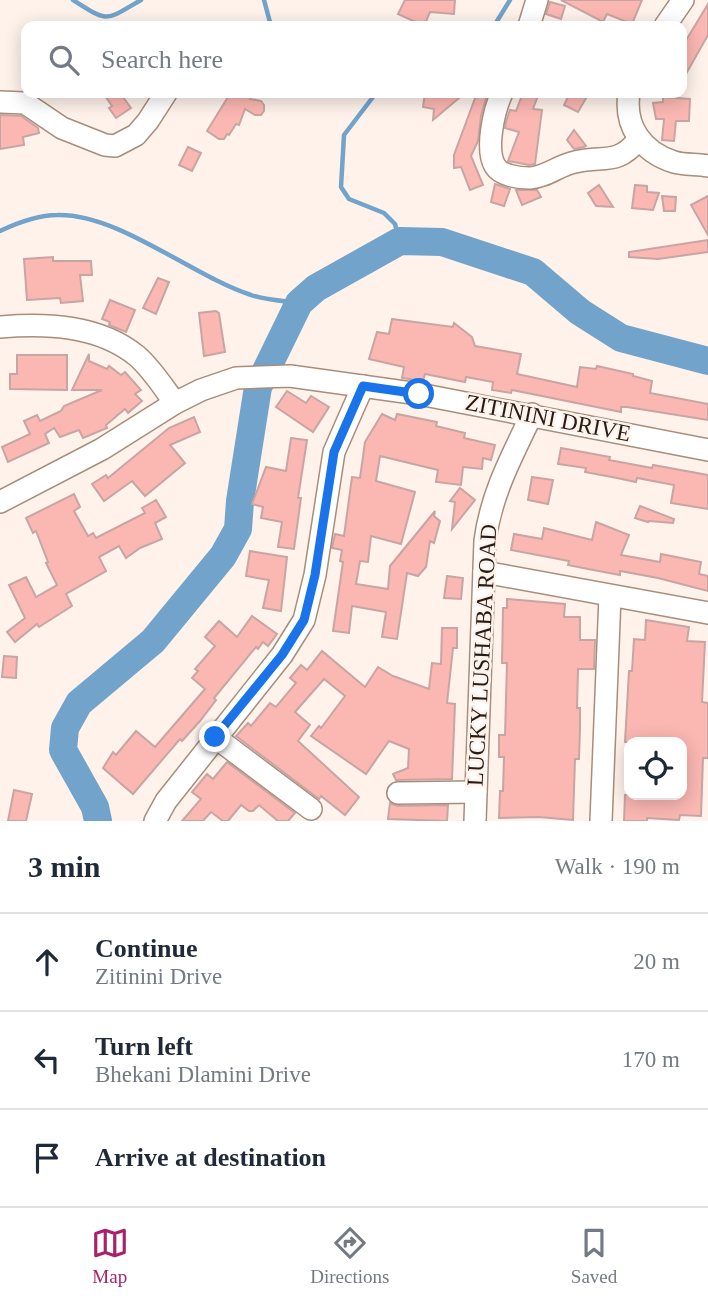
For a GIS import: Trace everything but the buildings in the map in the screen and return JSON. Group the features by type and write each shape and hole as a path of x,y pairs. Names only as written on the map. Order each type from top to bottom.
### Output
{"street":[{"path":"530,21 537,0"},
{"path":"668,21 682,0"},
{"path":"0,102 25,103 62,128 115,146 136,135 163,98"},
{"path":"500,98 494,110 492,150 495,167 502,172 528,178 544,176 577,161 617,158 631,149 638,140"},
{"path":"628,98 627,110 638,140 675,162 708,166"},
{"path":"0,327 59,326 91,332 117,343 137,356 174,403"},
{"name":"ZITININI DRIVE","path":"0,502 102,449 174,403 236,378 290,376 363,386 532,414 708,450"},
{"path":"155,821 166,801 282,655 304,620 315,575 334,452 363,386"},
{"name":"LUCKY LUSHABA ROAD","path":"475,821 485,541 492,500 532,414"},
{"path":"484,572 708,614"},
{"path":"601,821 610,596"},
{"path":"215,737 311,809"},
{"path":"398,793 476,792"}],"waterway":[{"path":"73,0 101,16 113,15 141,0"},
{"path":"264,0 270,21"},
{"path":"497,21 510,0"},
{"path":"372,98 344,135 341,187 349,199 384,213 395,224 400,241"},
{"path":"0,231 42,216 80,217 130,234 228,286 251,295 299,303"},
{"path":"98,821 95,807 63,750 65,728 79,703 153,641 223,556 238,529 258,387 299,303 316,288 400,241 442,242 533,272 580,312 621,338 708,361"}],"route":[{"path":"215,737 282,655 304,620 315,575 334,452 363,386 419,394"}]}
